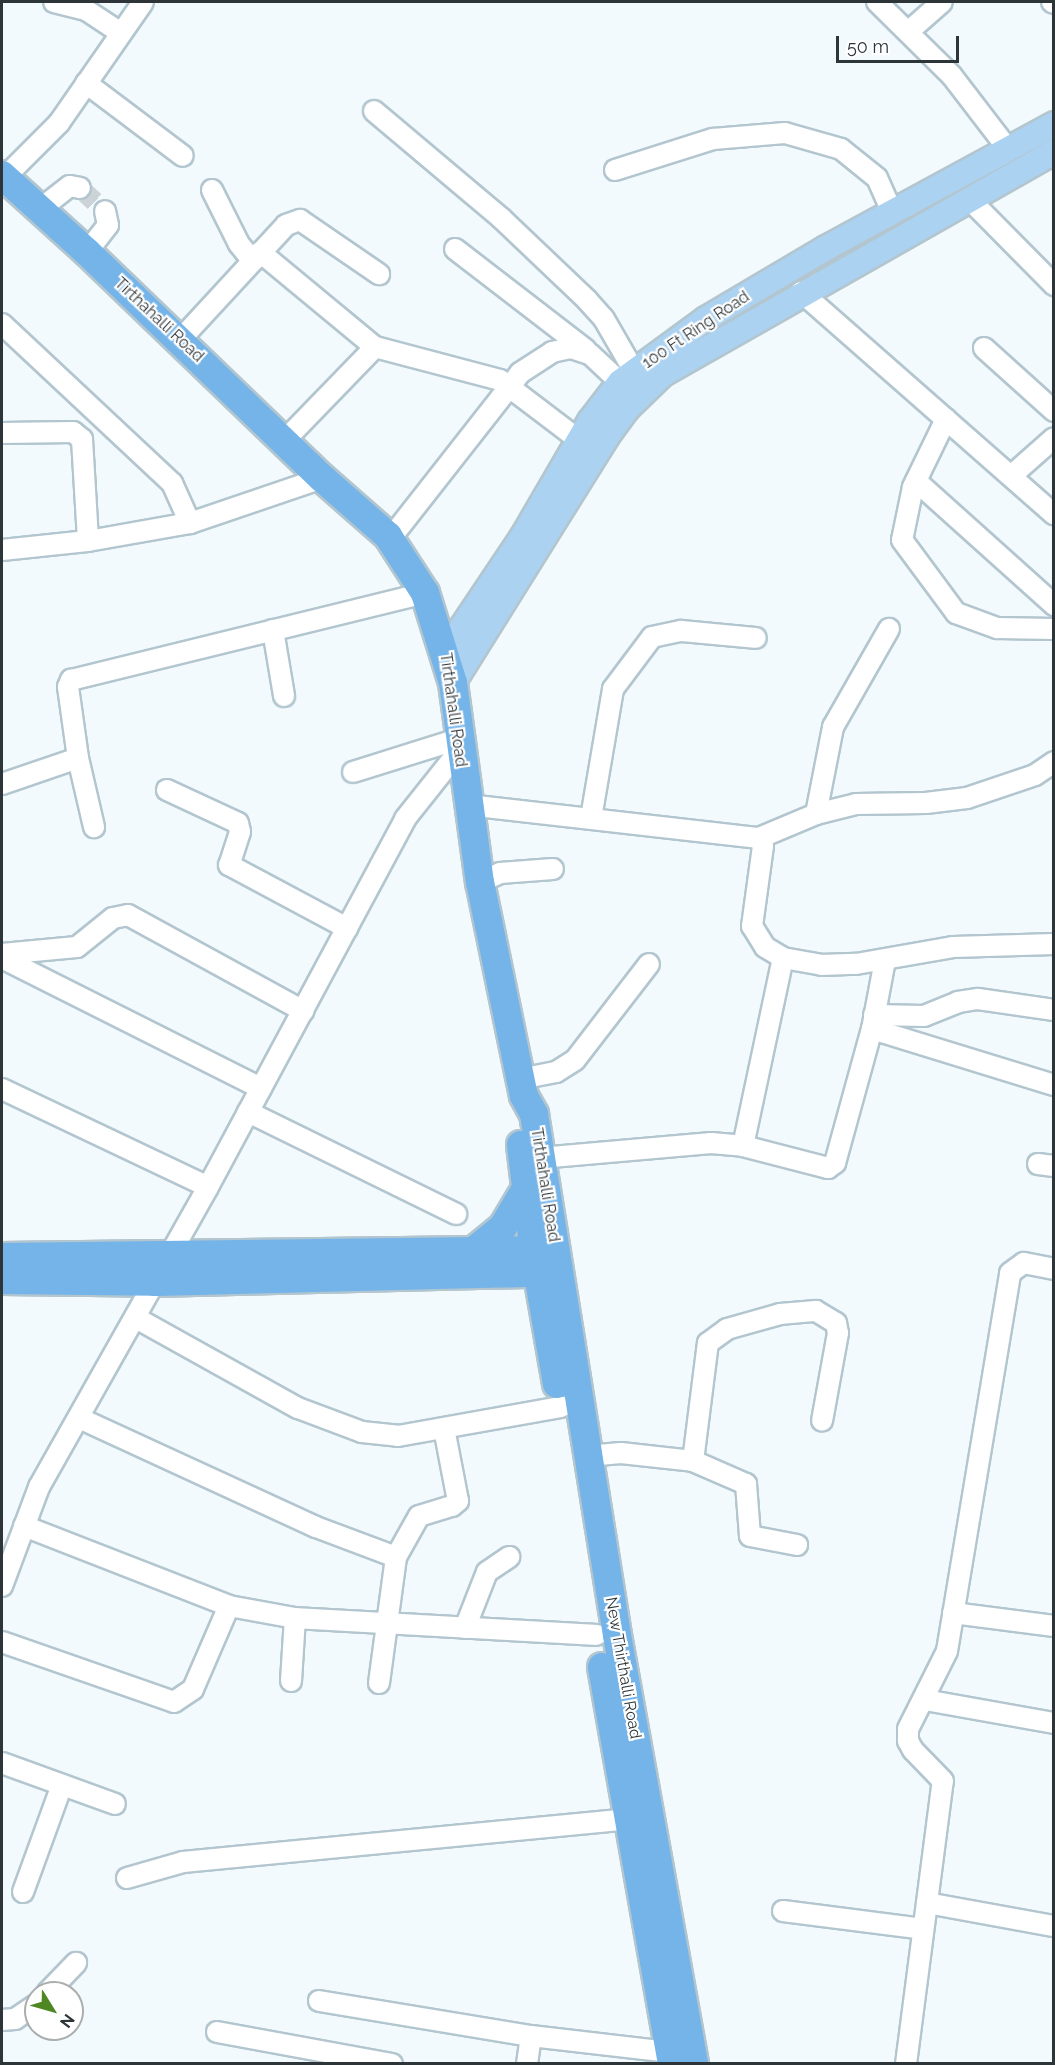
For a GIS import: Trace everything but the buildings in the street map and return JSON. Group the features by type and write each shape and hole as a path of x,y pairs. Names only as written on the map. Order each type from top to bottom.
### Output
{"highway":[{"name":"Tirthahalli Road","path":"3,177 87,252 322,478 390,539 425,593 446,651 453,683 459,745 480,882 522,1087 534,1114 540,1158 546,1262"},
{"path":"522,1087 519,1118 525,1190 546,1262 546,1317 627,1819 667,2049"},
{"path":"471,1253 503,1227 525,1190"},
{"path":"2,1280 471,1253 546,1262"},
{"path":"2,1257 160,1270 490,1275 546,1262"},
{"name":"New Thirthalli Road","path":"546,1262 587,1456 667,2049"},
{"path":"490,1275 534,1303 546,1317"}],"main road":[{"name":"100 Ft Ring Road","path":"446,651 523,536 579,440 627,376 706,319 892,212 1053,124"},
{"name":"100 Ft Ring Road","path":"453,683 627,409 687,357 1053,152"}],"street":[{"path":"54,2 86,10 121,33"},
{"path":"3,177 58,123 143,2"},
{"path":"877,2 952,76 1008,149"},
{"path":"908,32 942,2"},
{"path":"86,82 183,156"},
{"path":"374,111 501,218 587,300 604,319 627,376"},
{"path":"615,171 713,139 785,133 842,149 877,178 892,212"},
{"path":"39,210 70,186 80,188"},
{"path":"212,190 239,244 375,347 512,386 579,440"},
{"path":"970,200 1053,285"},
{"path":"87,252 108,225 105,211"},
{"path":"180,340 286,225 300,220 379,274"},
{"path":"455,249 590,354 627,376"},
{"path":"801,292 1053,514"},
{"path":"2,324 172,483 190,523"},
{"path":"285,440 375,347"},
{"path":"390,539 520,373 552,352 571,348 590,354"},
{"path":"984,348 1053,411"},
{"path":"946,419 916,481 902,540 956,613 997,628 1053,629"},
{"path":"2,433 73,432 82,439 88,541"},
{"path":"1011,476 1053,438"},
{"path":"2,550 88,541 190,523 322,478"},
{"path":"916,481 1053,605"},
{"path":"94,827 78,758 68,687 71,680 425,593"},
{"path":"816,814 832,727 889,629"},
{"path":"273,630 284,696"},
{"path":"591,818 613,689 652,637 681,631 756,638"},
{"path":"353,772 459,745"},
{"path":"2,1586 39,1487 208,1187 405,819 459,745"},
{"path":"2,784 78,758"},
{"path":"468,805 759,838 816,814 856,804 926,803 967,798 1035,775 1053,762"},
{"path":"167,790 238,823 240,832 228,860 232,867 347,928"},
{"path":"759,838 764,846 752,926 765,947 783,958 821,965 885,960 953,947 1053,944"},
{"path":"480,882 500,873 553,869"},
{"path":"2,956 77,947 113,918 128,915 303,1011"},
{"path":"2,956 261,1088"},
{"path":"742,1146 783,958"},
{"path":"540,1158 686,1143 742,1146 819,1168 835,1163 873,1022 885,960"},
{"path":"522,1087 556,1072 575,1060 649,964"},
{"path":"873,1022 924,1016 958,1002 978,999 1053,1010"},
{"path":"873,1022 1053,1085"},
{"path":"2,1089 208,1187"},
{"path":"248,1112 456,1214"},
{"path":"906,2064 943,1781 908,1741 908,1729 925,1700 947,1651 1010,1273 1024,1263 1053,1269"},
{"path":"693,1461 708,1343 727,1329 780,1314 816,1311 836,1323 838,1333 822,1421"},
{"path":"136,1318 298,1408 362,1432 398,1436 561,1407"},
{"path":"79,1418 316,1527 396,1557"},
{"path":"379,1683 385,1624 396,1557 419,1516 452,1506 458,1501 444,1428"},
{"path":"587,1456 621,1453 693,1461 746,1484 750,1536 797,1545"},
{"path":"24,1527 229,1606 295,1618 597,1635"},
{"path":"465,1628 487,1572 509,1557"},
{"path":"2,1642 174,1702 193,1689 229,1606"},
{"path":"953,1613 1053,1626"},
{"path":"291,1681 295,1618"},
{"path":"925,1700 1053,1723"},
{"path":"2,1763 115,1804"},
{"path":"23,1892 62,1785"},
{"path":"127,1878 183,1862 627,1819"},
{"path":"927,1903 1053,1926"},
{"path":"783,1911 923,1929"},
{"path":"59,1981 76,1963"},
{"path":"319,2001 531,2036 667,2049"},
{"path":"2,2020 24,2015"},
{"path":"217,2032 392,2064"},
{"path":"527,2064 531,2036"}],"tunnel":[{"path":"80,188 105,211"}]}
